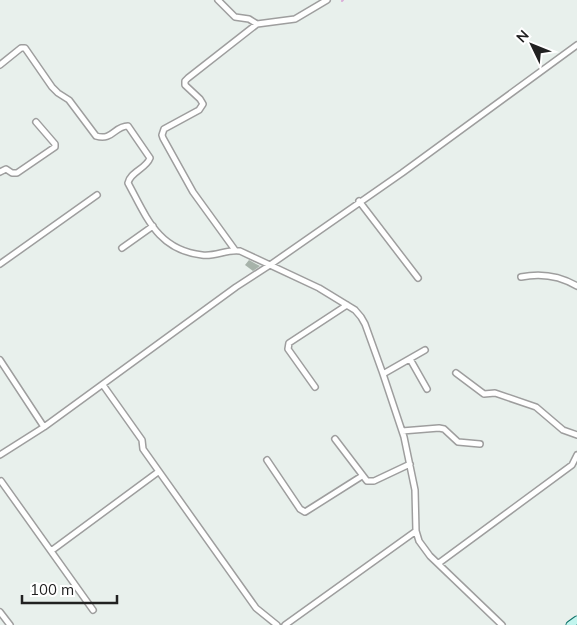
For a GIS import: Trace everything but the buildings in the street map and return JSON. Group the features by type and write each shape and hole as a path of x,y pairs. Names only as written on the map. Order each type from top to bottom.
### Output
{"street":[{"path":"218,0 235,17 249,19 257,24"},
{"path":"235,250 193,192 162,134 166,126 199,110 203,104 185,85 185,80 257,24 295,19 326,0"},
{"path":"0,455 44,428 236,287 416,163 577,46"},
{"path":"0,65 21,48 25,48 52,87 69,100 96,136 109,136 121,127 128,126 150,158 148,162 129,178 128,183 153,226 165,241 177,249 202,256 214,256 235,250 246,253 292,274 355,310 365,324 384,374 402,431 415,490 416,531 419,541 430,556 502,625"},
{"path":"0,172 6,169 12,174 17,172 55,147 56,144 36,122"},
{"path":"0,264 97,195"},
{"path":"360,201 418,278"},
{"path":"122,248 153,226"},
{"path":"521,277 534,274 543,275 577,286"},
{"path":"315,387 288,349 289,343 347,305"},
{"path":"384,374 425,350"},
{"path":"410,359 427,388"},
{"path":"0,360 44,428"},
{"path":"456,373 484,394 495,392 536,407 562,430 577,435"},
{"path":"103,386 142,440 142,448 158,472 256,608 276,625"},
{"path":"402,431 439,428 444,429 458,442 480,444"},
{"path":"335,439 367,482 374,481 410,464"},
{"path":"439,563 572,465 577,455"},
{"path":"267,460 300,509 305,512 362,476"},
{"path":"52,551 158,472"},
{"path":"0,481 93,610"},
{"path":"285,625 416,531"},
{"path":"0,612 10,625"},
{"path":"570,625 577,620"}]}
